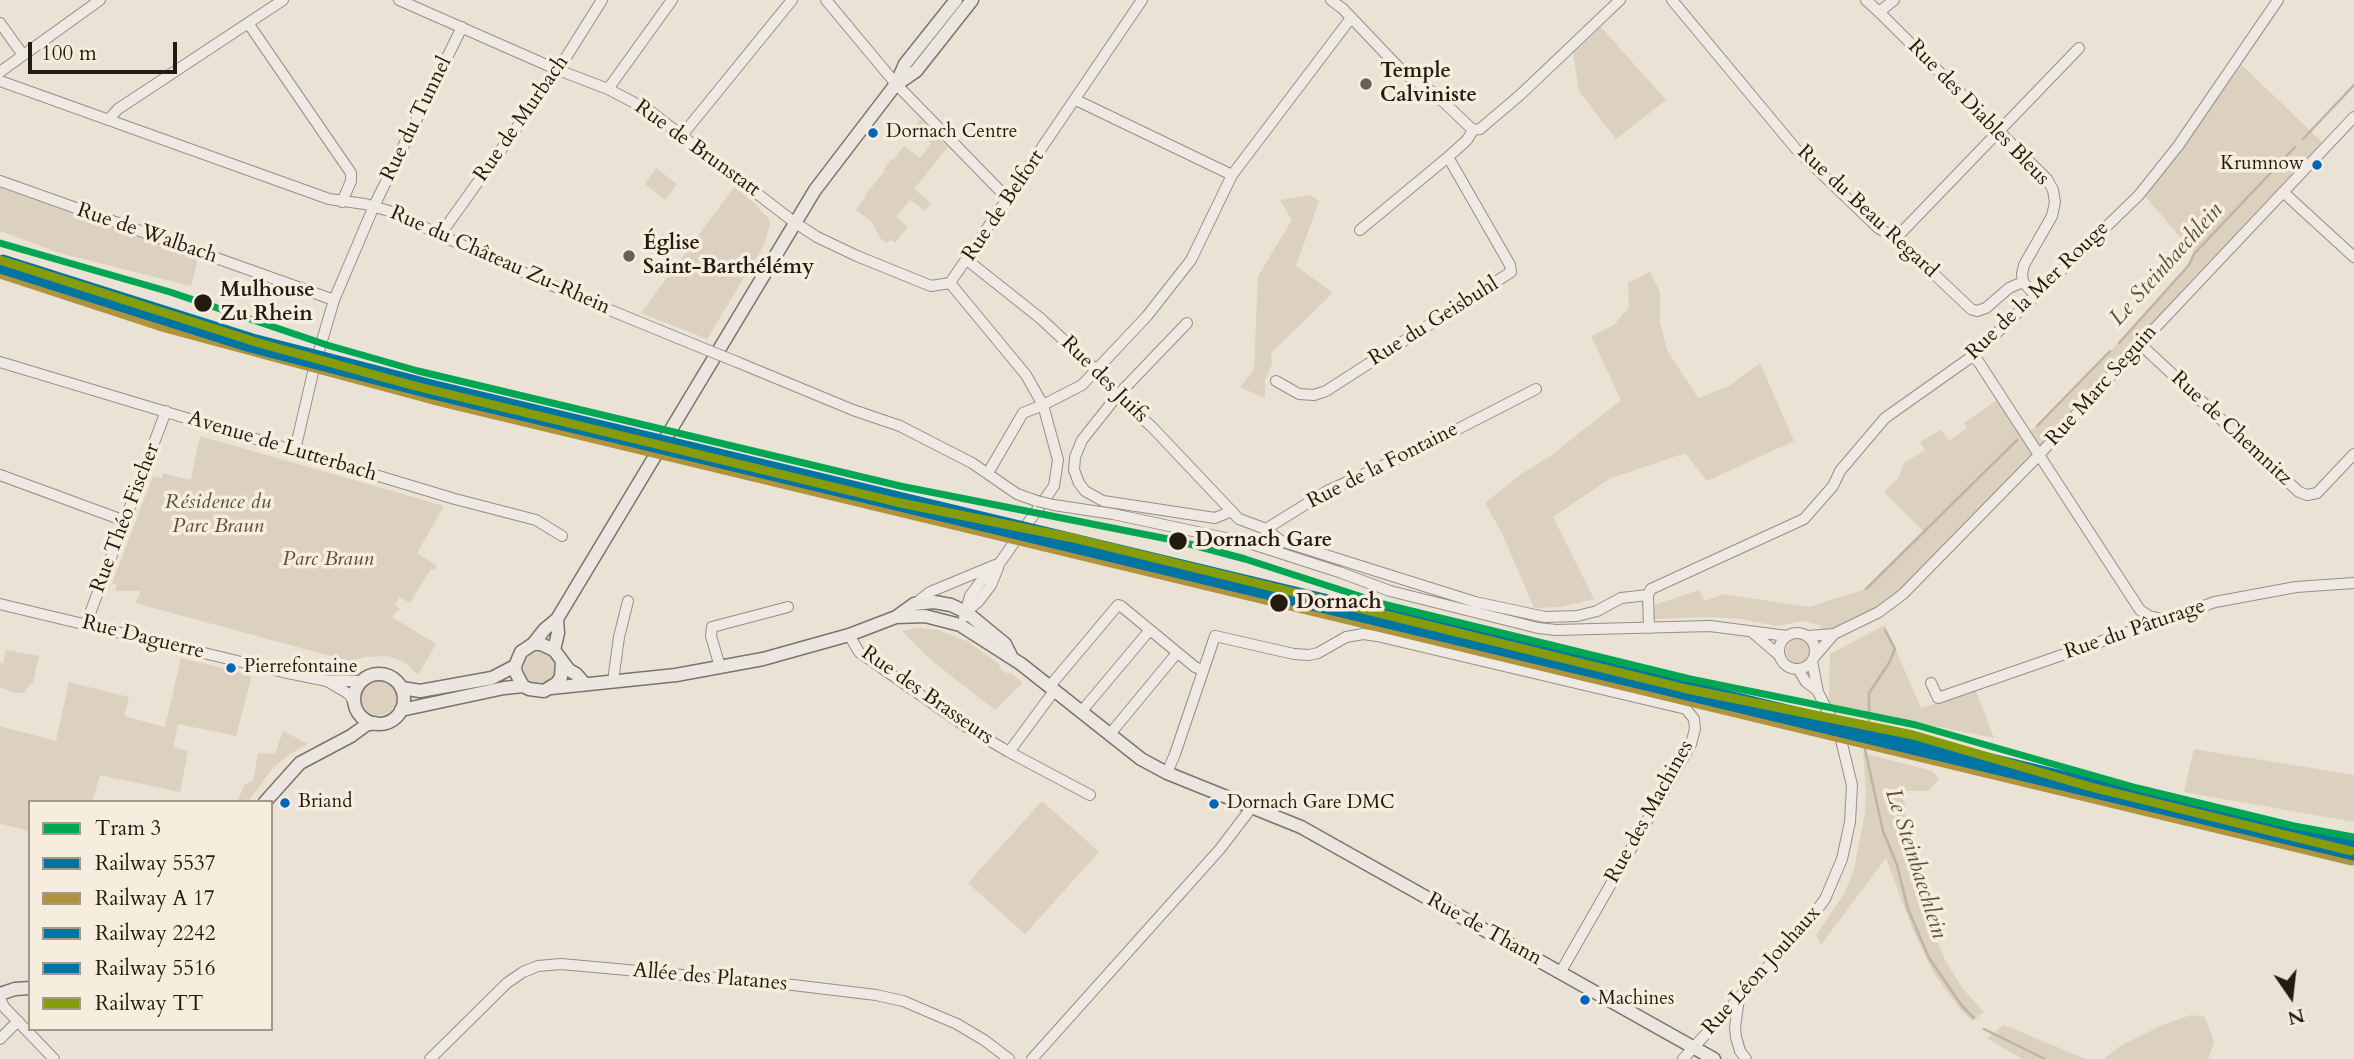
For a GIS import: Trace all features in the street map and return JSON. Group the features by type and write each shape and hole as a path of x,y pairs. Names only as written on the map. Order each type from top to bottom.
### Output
{"main road":[{"path":"402,688 420,691 500,676 515,666 521,652 533,645 557,619 794,222 815,190 896,84 905,64 956,0"},
{"path":"896,84 916,71 972,0"},
{"path":"515,666 518,680 537,691 584,683 676,676 762,659 849,635 896,617 914,604 934,602 951,605 966,612"},
{"name":"Rue de Thann","path":"966,612 1005,644 1011,656"},
{"path":"896,617 925,616 960,625"},
{"path":"554,650 558,633 557,619"},
{"name":"Rue de Thann","path":"960,625 996,650 1011,656 1141,760 1301,827 1714,1059"},
{"path":"533,645 548,646 554,650 562,662 584,683"},
{"path":"551,688 561,677 562,662"},
{"path":"266,800 300,763 343,740 366,725 390,721 404,703 402,688 397,681 383,674 368,676 362,681 357,687 355,719 343,740"},
{"path":"401,710 523,685"},
{"path":"355,706 367,721 375,723"},
{"path":"0,996 28,979"},
{"path":"15,989 28,988"}],"street":[{"path":"0,72 100,0"},
{"path":"108,120 118,109 283,0"},
{"name":"Rue de Brunstatt","path":"399,0 558,70 608,89 650,110 794,222 856,256 931,286 950,283"},
{"name":"Rue de Murbach","path":"440,235 558,70 602,0"},
{"path":"608,89 672,0"},
{"path":"683,134 792,0"},
{"path":"825,0 896,84 1008,199"},
{"name":"Rue de Belfort","path":"960,625 970,596 981,580 999,564 1049,494 1057,477 1056,447 1044,405 1026,374 950,283 1142,0"},
{"path":"1331,0 1345,4 1351,18 1405,74 1434,93 1473,130"},
{"path":"1473,130 1480,129 1520,95 1620,0"},
{"name":"Rue du Beau Regard","path":"1672,0 1796,149 1878,228 1896,238 1971,309 1977,311 1986,308 2009,288 2023,282"},
{"name":"Rue des Diables Bleus","path":"1866,0 2047,178 2055,202 2052,216 2024,265 2023,282"},
{"path":"1879,12 1894,0"},
{"name":"Rue de la Mer Rouge","path":"1266,529 1281,541 1475,602 1539,616 1577,616 1597,611 1621,598 1648,595 1651,589 1662,583 1804,519 1885,418 1974,355 2139,195 2171,156 2278,0"},
{"path":"1351,18 1232,175 1191,260 1147,316 1082,385 1023,413 988,473 1017,494 1037,501 1249,543 1390,591 1538,628 1556,630 1710,626 1748,630 1787,636 1797,633 1808,636 1815,645 1813,659 1808,666 1798,669 1787,666 1748,630"},
{"path":"0,23 23,55"},
{"path":"248,23 351,173 351,181 342,202"},
{"name":"Rue du Tunnel","path":"295,450 314,368 334,300 374,206 462,27"},
{"path":"1896,238 2078,48"},
{"name":"Rue du Château Zu-Rhein","path":"0,81 317,195 396,213 578,297 853,410 900,426 988,473"},
{"path":"1076,100 1232,175"},
{"name":"Rue Marc Seguin","path":"1808,636 1834,634 1872,616 1903,594 2039,455 2354,117"},
{"path":"1360,230 1448,157 1467,140 1473,130"},
{"name":"Rue du Geisbuhl","path":"1276,381 1299,394 1314,395 1326,391 1511,272 1510,265 1448,157"},
{"name":"Rue de Walbach","path":"0,181 334,300"},
{"path":"2283,192 2354,257"},
{"name":"Rue des Juifs","path":"967,260 1040,318 1096,370 1117,396 1152,427 1232,512"},
{"path":"2023,282 2036,296"},
{"path":"1187,323 1117,396 1078,448 1074,470 1085,491 1103,501 1215,518 1232,512 1239,519 1266,529"},
{"name":"Rue de Chemnitz","path":"2140,344 2299,492 2307,495 2317,493 2354,454"},
{"path":"1974,355 2140,610 2149,616 2162,619"},
{"name":"Avenue de Lutterbach","path":"0,362 455,499 536,520 562,536"},
{"name":"Rue de la Fontaine","path":"1266,529 1327,491 1419,449 1536,388"},
{"name":"Rue Théo Fischer","path":"86,624 166,411"},
{"path":"0,475 125,521"},
{"path":"914,604 930,592 999,564"},
{"name":"Rue du Pâturage","path":"1931,683 1938,698 1970,689 2162,619 2248,594 2354,583"},
{"path":"1648,595 1648,628"},
{"path":"613,681 619,636 628,601"},
{"name":"Rue Daguerre","path":"0,604 327,681 362,681"},
{"name":"Rue des Brasseurs","path":"1009,752 1052,689 1118,605 1149,631"},
{"path":"720,667 711,636 712,626 788,607"},
{"path":"2132,630 2140,610"},
{"path":"1081,712 1149,631 1202,670 1167,773"},
{"name":"Rue Marc Seguin","path":"1813,659 1834,634"},
{"name":"Rue des Brasseurs","path":"849,635 859,652 965,726 1090,795"},
{"name":"Rue des Machines","path":"1202,670 1215,636 1302,655 1318,653 1353,635 1377,636 1686,709 1694,719 1695,729 1691,744 1560,973"},
{"path":"1780,657 1780,646 1787,636"},
{"path":"1110,734 1177,653"},
{"name":"Rue Léon Jouhaux","path":"1683,1059 1805,926 1825,900 1845,849 1852,786 1847,759 1832,718 1818,692 1813,659"},
{"name":"Rue Léon Jouhaux","path":"1798,669 1806,682 1818,692"},
{"name":"Rue Daguerre","path":"327,681 349,694 355,706"},
{"path":"1032,1059 1220,849 1252,807"},
{"name":"Allée des Platanes","path":"430,1059 515,978 538,966 561,964 876,995 903,1001 957,1024 1009,1059"},
{"path":"0,996 4,1007 54,1059"},
{"path":"1739,998 1736,1037 1740,1051 1746,1059"},
{"path":"0,1039 18,1021"}],"green space":[{"path":"1601,27 1666,100 1616,139 1579,91 1573,53"},
{"path":"2242,65 2326,146 1903,594 1824,635 1820,625 1803,621 1777,626 1714,617 1649,619 1648,607 1699,590 1705,601 1723,594 1809,607 1866,589 1924,532 1884,492 1899,477 1904,463 1925,450 1920,442 1941,430 1949,441 1967,428 1964,423 2001,397 2025,434 2037,426 2129,332 2189,265 2194,253 2145,196"},
{"path":"920,119 948,147 914,189 931,203 925,211 910,200 896,217 908,227 895,243 891,240 886,243 879,237 872,222 856,210 891,159 893,160 904,146 920,158 931,144 918,133 916,135 912,132"},
{"path":"656,168 677,184 665,200 645,184"},
{"path":"0,185 199,255 191,286 60,253 0,231"},
{"path":"734,187 756,205 770,224 764,245 707,339 641,313"},
{"path":"1310,195 1319,201 1296,266 1333,293 1271,353 1272,364 1265,380 1265,398 1240,387 1254,370 1258,276 1292,220 1280,200"},
{"path":"1650,272 1660,292 1660,322 1667,350 1698,398 1729,386 1760,363 1794,441 1707,481 1685,453 1609,479 1553,517 1594,599 1561,607 1534,608 1502,533 1485,503 1621,400 1591,336 1614,325 1629,307 1628,283"},
{"path":"200,436 444,506 417,553 437,566 434,570 431,569 410,603 399,597 395,605 400,608 392,617 436,644 418,675 404,662 388,656 364,657 353,662 135,603 141,591 115,591 117,585 112,583 153,476 163,479 162,473 191,480"},
{"path":"1885,625 1921,708 1976,691 1994,738 1829,705 1830,654"},
{"path":"917,628 938,630 967,641 1000,665 999,668 1008,674 1010,672 1023,683 995,710 931,660 902,631"},
{"path":"1799,638 1808,642 1812,651 1808,660 1799,664 1790,660 1786,651 1790,642"},
{"path":"6,650 39,656 33,682 23,693 0,687 0,663 3,663"},
{"path":"540,652 551,657 556,668 551,679 540,684 529,679 524,668 529,657"},
{"path":"181,658 252,675 236,736 178,724 173,747 188,751 180,792 100,775 93,800 28,800 28,831 0,824 0,726 56,741 69,682 129,697 124,716 165,727"},
{"path":"379,679 392,684 397,697 392,710 379,715 366,710 361,697 366,684"},
{"path":"283,731 308,744 273,768 249,800 238,800 245,784 253,781 258,753 275,754"},
{"path":"2194,749 2354,775 2354,822 2184,792"},
{"path":"1863,753 1932,771 1939,779 1928,791 1907,791 1904,797 1910,856 1929,921 1945,960 1963,989 1984,1012 1972,1021 1933,972 1911,925 1886,858 1821,945 1816,935 1845,892 1854,870 1865,813"},
{"path":"1042,801 1099,852 1025,934 968,883"},
{"path":"2191,1015 2205,1017 2214,1042 2208,1059 2104,1059 2120,1046 2165,1024"},
{"path":"2004,1025 2086,1059 2022,1059 1987,1038"}],"waterway":[{"name":"Le Steinbaechlein","path":"2303,139 2354,85"},
{"name":"Le Steinbaechlein","path":"2119,343 2189,265 2194,254 2295,147"},
{"name":"Le Steinbaechlein","path":"2037,426 2110,351"},
{"name":"Le Steinbaechlein","path":"1866,589 2017,440"},
{"name":"Le Steinbaechlein","path":"1885,630 1895,649 1869,693 1869,720 1864,745 1883,831 1897,865 1908,909 1929,958 1962,1006 1974,1018"},
{"name":"Le Steinbaechlein","path":"1984,1029 2045,1059"}],"tram line":[{"name":"3","path":"0,243 170,292 327,345 418,371 900,486 1178,541 1245,559 1387,605 1690,679 1916,725 2137,788 2294,826 2354,837"}],"rail line":[{"name":"5516","path":"3,259 253,338 436,385 2354,845"},
{"name":"TT","path":"0,260 259,343 415,386 896,502 1073,538 1687,689 1913,735 2091,787 2351,851"},
{"name":"5537","path":"0,263 168,318 435,390 2354,851"},
{"name":"2242","path":"0,269 250,348 433,395 2354,856"}],"transit line":[{"path":"0,274 165,328 433,400 2352,861"}],"place":[{"name":"Temple Calviniste","path":"1366,84"},
{"name":"Dornach Centre","path":"873,133"},
{"name":"Krumnow","path":"2317,165"},
{"name":"Église Saint-Barthélémy","path":"629,256"},
{"name":"Mulhouse Zu Rhein","path":"203,303"},
{"name":"Dornach Gare","path":"1178,541"},
{"name":"Dornach","path":"1279,603"},
{"name":"Pierrefontaine","path":"231,668"},
{"name":"Briand","path":"285,803"},
{"name":"Dornach Gare DMC","path":"1214,804"},
{"name":"Machines","path":"1585,1000"}],"park label":[{"name":"Résidence du Parc Braun","path":"218,515"},
{"name":"Parc Braun","path":"328,560"}]}
